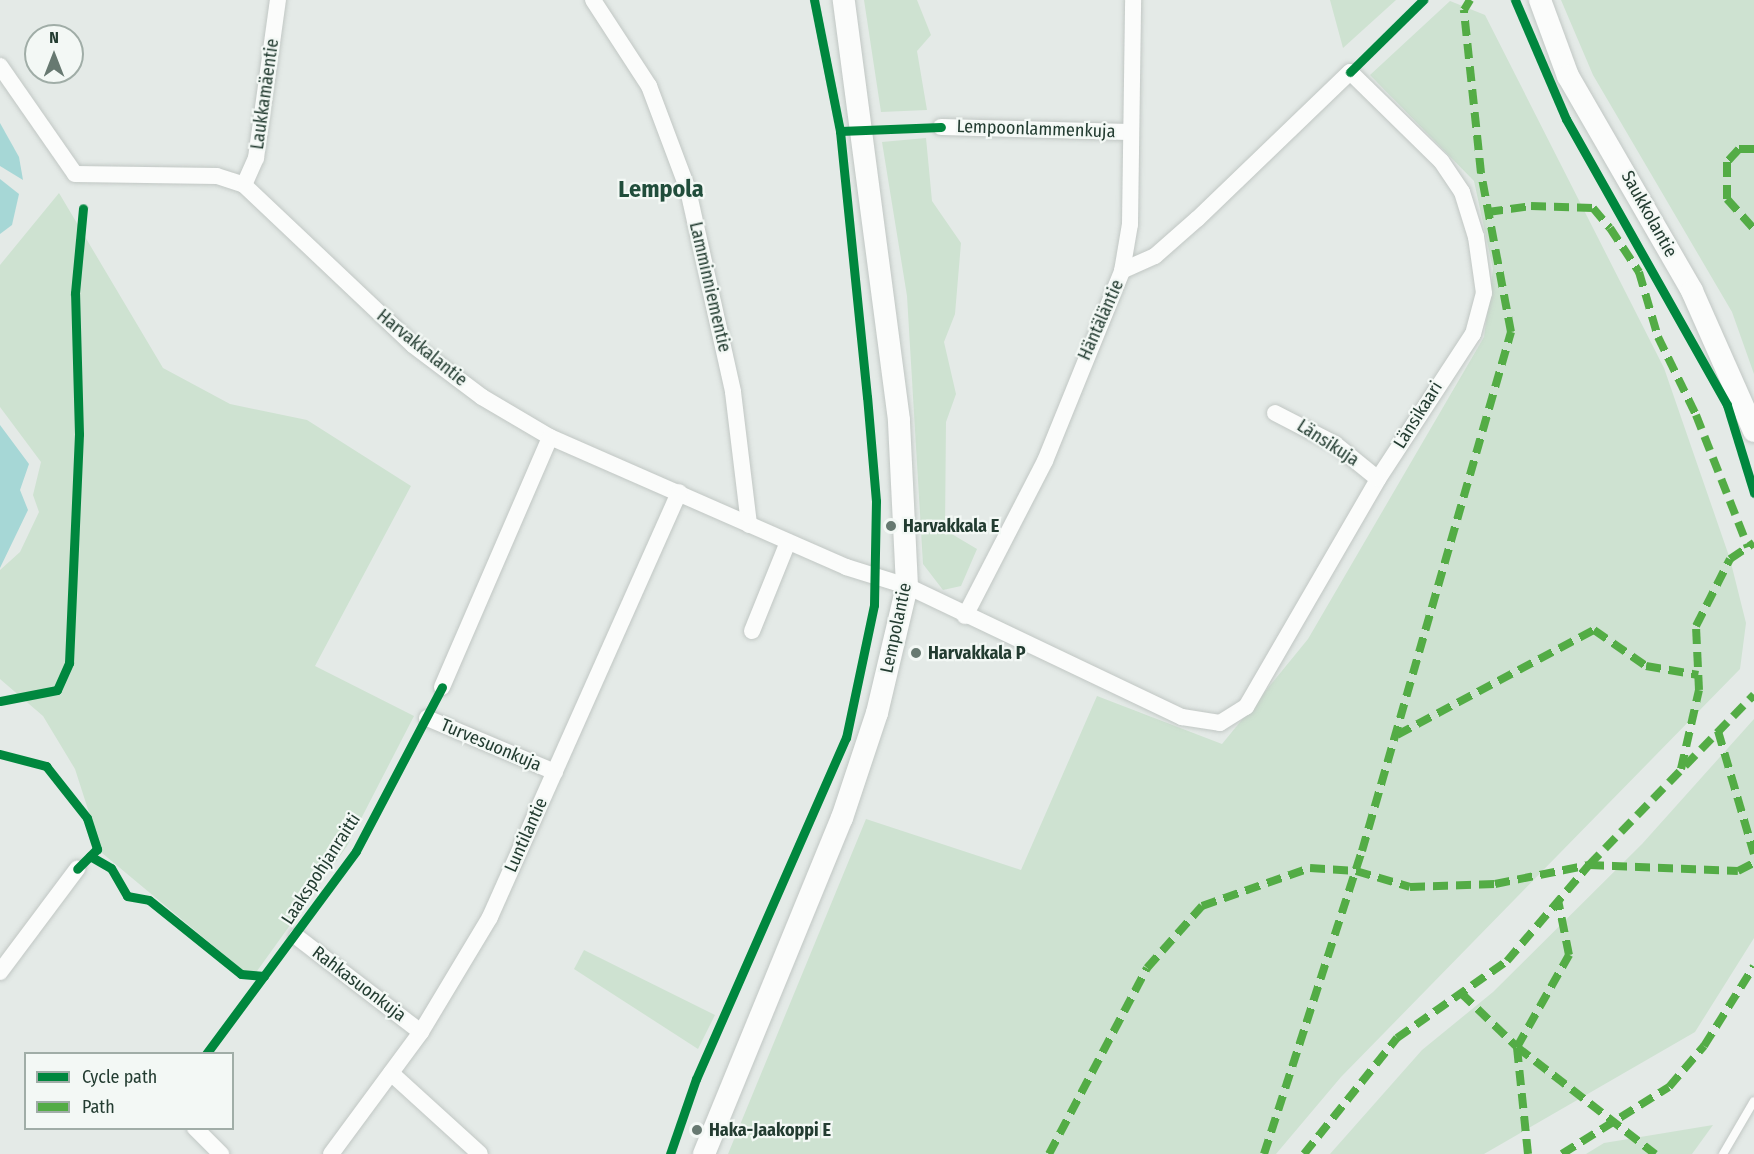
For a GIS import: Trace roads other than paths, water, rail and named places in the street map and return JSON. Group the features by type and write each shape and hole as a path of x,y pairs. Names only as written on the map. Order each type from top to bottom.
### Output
{"street":[{"name":"Laukkamäentie","path":"244,185 256,158 278,0"},
{"name":"Lempolantie","path":"704,1154 842,818 877,712 907,586 899,420 844,0"},
{"name":"Häntäläntie","path":"965,616 1046,461 1122,271 1130,224 1133,0"},
{"name":"Saukkolantie","path":"1540,0 1568,76 1692,291 1754,431"},
{"name":"Lamminniementie","path":"597,1 649,86 688,190 733,392 749,525"},
{"name":"Harvakkalantie","path":"0,66 75,174 217,176 244,185 412,345 482,397 550,437 788,542 907,586"},
{"name":"Länsikaari","path":"907,586 965,616 1182,717 1220,723 1246,707 1378,478 1473,334 1484,293 1476,237 1462,192 1412,128 1350,72 1197,219 1155,256 1122,271"},
{"name":"Lempoonlammenkuja","path":"941,126 1130,132"},
{"name":"Länsikuja","path":"1275,413 1335,444 1378,478"},
{"path":"442,687 550,437"},
{"name":"Luntilantie","path":"331,1154 421,1032 490,917 679,492"},
{"path":"752,631 788,542"},
{"name":"Turvesuonkuja","path":"427,718 555,772"},
{"path":"0,972 77,869"},
{"name":"Rahkasuonkuja","path":"297,937 421,1032"},
{"path":"391,1073 480,1154"},
{"path":"197,1130 221,1154"}],"lane":[{"path":"1723,1154 1754,1101"}],"water":[{"path":"0,123 19,157 23,180 0,166"},
{"path":"0,179 19,194 12,225 0,234"},
{"path":"0,425 29,464 20,490 28,510 0,568"}],"place":[{"name":"Harvakkala E","path":"891,526"},
{"name":"Harvakkala P","path":"916,653"},
{"name":"Haka-Jaakoppi E","path":"697,1130"}],"district":[{"name":"Lempola","path":"661,190"}]}
